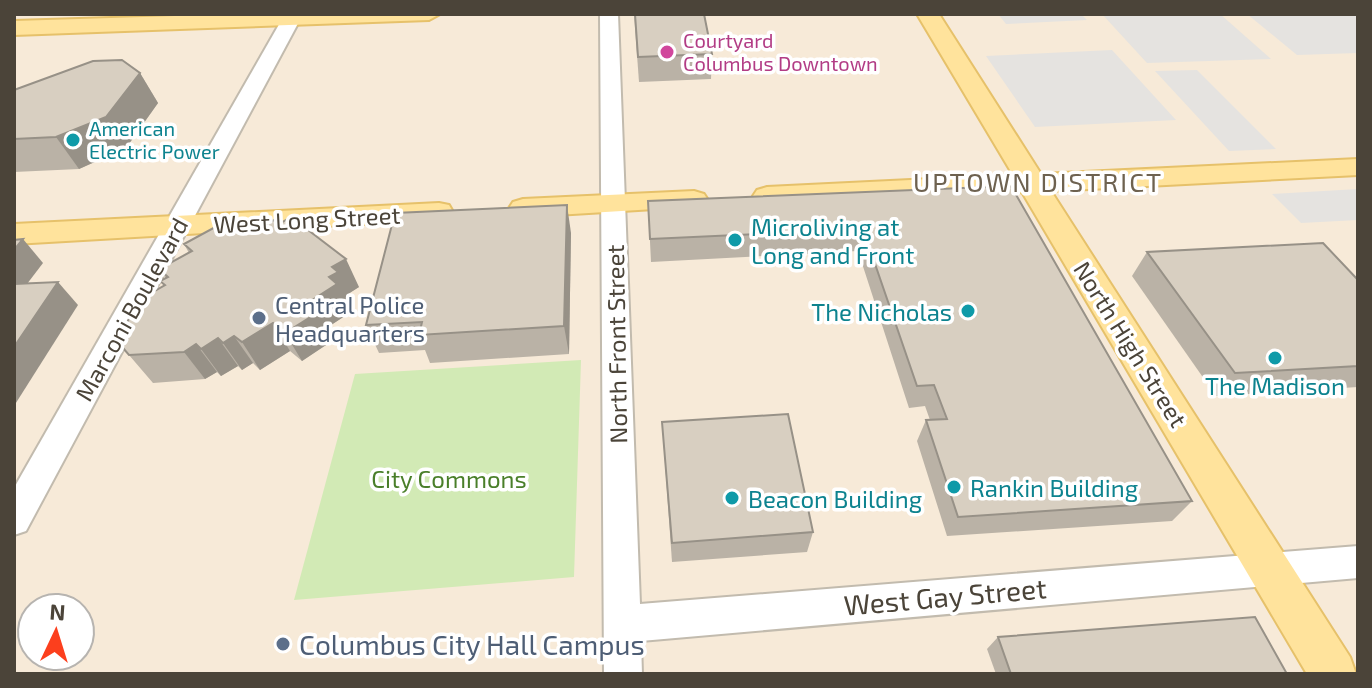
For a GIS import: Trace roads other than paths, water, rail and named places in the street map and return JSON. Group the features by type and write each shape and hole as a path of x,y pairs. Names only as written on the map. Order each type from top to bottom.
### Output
{"main road":[{"path":"14,28 429,14"},
{"name":"North High Street","path":"928,14 1333,674"},
{"path":"746,198 1358,167"},
{"name":"West Long Street","path":"14,234 716,199"}],"street":[{"name":"North Front Street","path":"609,14 623,674"},
{"name":"Marconi Boulevard","path":"14,520 292,17"},
{"name":"West Gay Street","path":"622,624 1358,562"}],"place":[{"name":"Courtyard Columbus Downtown","path":"667,52"},
{"name":"American Electric Power","path":"73,140"},
{"name":"Microliving at Long and Front","path":"735,240"},
{"name":"The Nicholas","path":"968,311"},
{"name":"Central Police Headquarters","path":"259,318"},
{"name":"The Madison","path":"1275,358"},
{"name":"Rankin Building","path":"954,487"},
{"name":"Beacon Building","path":"732,498"},
{"name":"Columbus City Hall Campus","path":"283,644"}],"district":[{"name":"UPTOWN DISTRICT","path":"1038,181"}],"park label":[{"name":"City Commons","path":"449,478"}]}
